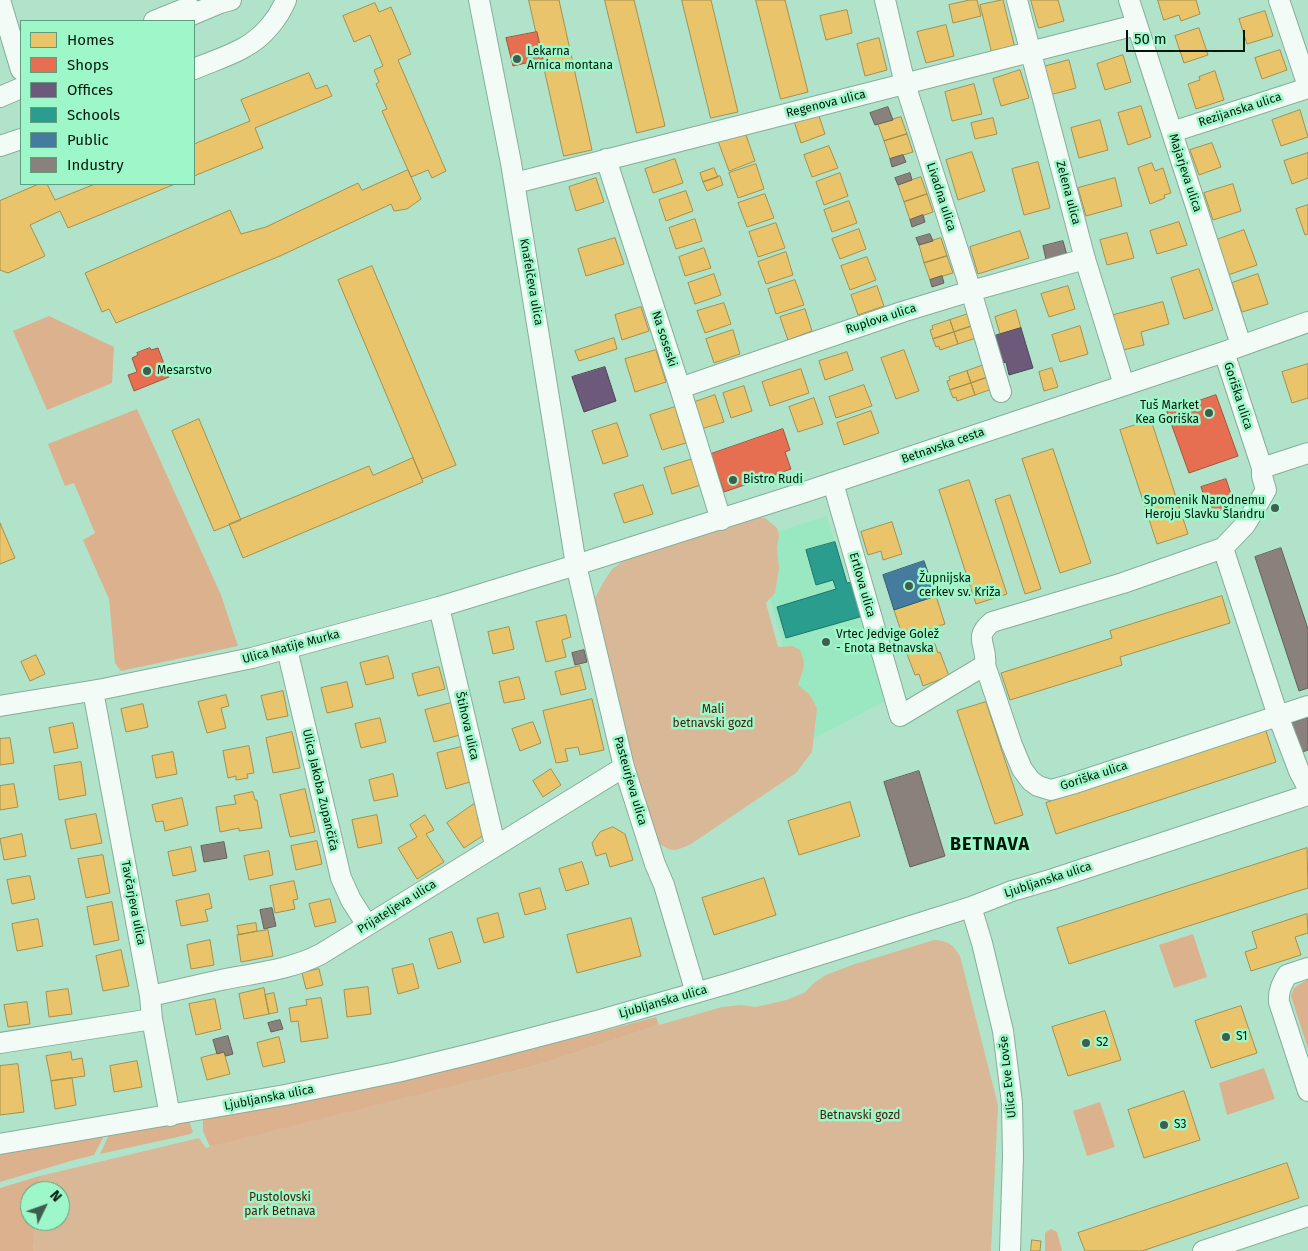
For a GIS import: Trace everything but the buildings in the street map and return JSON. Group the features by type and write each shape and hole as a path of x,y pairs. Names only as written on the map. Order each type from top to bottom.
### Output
{"street":[{"path":"0,0 20,67"},
{"path":"156,20 205,0"},
{"path":"179,20 231,0"},
{"path":"195,69 245,47 268,30 283,8 286,0"},
{"name":"Knafelčeva ulica","path":"479,0 515,182 576,566"},
{"name":"Livadna ulica","path":"885,0 905,84 1001,392"},
{"name":"Zelena ulica","path":"1018,0 1085,259 1124,385"},
{"name":"Majarjeva ulica","path":"1128,0 1172,132 1233,349"},
{"name":"Rezijanska ulica","path":"1172,132 1308,87 1279,0"},
{"name":"Regenova ulica","path":"515,182 1136,25"},
{"path":"0,86 20,76"},
{"path":"0,97 20,88"},
{"path":"0,146 20,139"},
{"name":"Na soseski","path":"606,160 721,520"},
{"name":"Ruplova ulica","path":"680,388 893,315 1085,259"},
{"name":"Betnavska cesta","path":"576,566 833,483 1308,322"},
{"name":"Goriška ulica","path":"1233,349 1266,490 1244,525 1223,548 1124,582 992,622 982,634 981,640 986,658 985,665 1022,769 1030,780 1038,786 1051,790 1308,706"},
{"path":"1262,468 1308,453"},
{"name":"Ertlova ulica","path":"833,483 900,716 985,665"},
{"path":"1223,548 1278,716 1299,771 1308,788"},
{"name":"Ulica Matije Murka","path":"0,706 93,691 252,658 439,607 576,566"},
{"name":"Pasteurjeva ulica","path":"576,566 624,767 655,864 664,886 696,993"},
{"name":"Štihova ulica","path":"439,607 496,845"},
{"name":"Ulica Jakoba Zupančiča","path":"287,649 341,878 351,900 367,925"},
{"name":"Tavčarjeva ulica","path":"93,691 150,996 152,1019 170,1116"},
{"name":"Prijateljeva ulica","path":"150,996 221,980 259,974 308,960 328,950 624,767"},
{"name":"Ljubljanska ulica","path":"0,1144 285,1096 397,1072 597,1021 696,993 971,907 1012,891 1308,795"},
{"name":"Ulica Eve Lovše","path":"971,907 982,942 1003,1032 1012,1103 1013,1156 1010,1251"},
{"path":"1308,968 1287,975 1278,995 1308,1091"},
{"path":"0,1043 152,1019"},
{"path":"1203,1251 1308,1216"}],"shaded area":[{"path":"49,316 114,347 112,383 47,410 13,331"},
{"path":"137,409 221,595 238,646 121,671 115,663 109,599 83,540 95,533 74,483 65,486 48,444"},
{"name":"Vrtec Jedvige Golež - Enota Betnavska","path":"827,516 847,583 852,582 887,700 809,741 754,539"},
{"path":"1193,934 1207,977 1174,988 1159,945"},
{"path":"1308,979 1308,1049 1291,996 1294,988"},
{"path":"656,1017 659,1025 538,1065 210,1147 203,1131 203,1119 487,1059"},
{"path":"1264,1068 1275,1099 1227,1115 1219,1083"},
{"path":"1100,1102 1115,1147 1087,1156 1073,1111"},
{"path":"189,1121 193,1132 191,1134 100,1154 109,1135"},
{"path":"104,1136 94,1155 0,1182 0,1152"},
{"path":"40,1176 39,1181 23,1181"},
{"path":"20,1182 20,1231 35,1231 33,1251 0,1251 0,1188"},
{"path":"1051,1229 1057,1232 1062,1251 1045,1251 1045,1233"}],"green space":[{"name":"Mali betnavski gozd","path":"753,518 765,518 777,528 779,535 777,548 779,569 775,593 766,603 778,647 793,646 800,650 804,661 798,685 809,694 817,708 812,752 796,773 691,844 671,850 658,843 631,764 595,598 612,569 622,562"},
{"name":"Betnavski gozd","path":"934,940 950,944 960,956 998,1105 991,1251 33,1251 35,1231 70,1231 70,1181 39,1181 40,1176 199,1138 206,1148 538,1065 659,1025 722,1007 741,1005 756,1007 786,1000 804,993 815,982 826,975"}],"place":[{"name":"Lekarna Arnica montana","path":"517,59"},
{"name":"Mesarstvo","path":"147,371"},
{"name":"Tuš Market Kea Goriška","path":"1209,413"},
{"name":"Bistro Rudi","path":"733,480"},
{"name":"Spomenik Narodnemu Heroju Slavku Šlandru","path":"1275,508"},
{"name":"Župnijska cerkev sv. Križa","path":"909,586"},
{"name":"Vrtec Jedvige Golež - Enota Betnavska","path":"826,642"},
{"name":"S1","path":"1226,1037"},
{"name":"S2","path":"1086,1043"},
{"name":"S3","path":"1164,1125"}],"district":[{"name":"BETNAVA","path":"990,845"}],"park label":[{"name":"Pustolovski park Betnava","path":"280,1205"}]}
